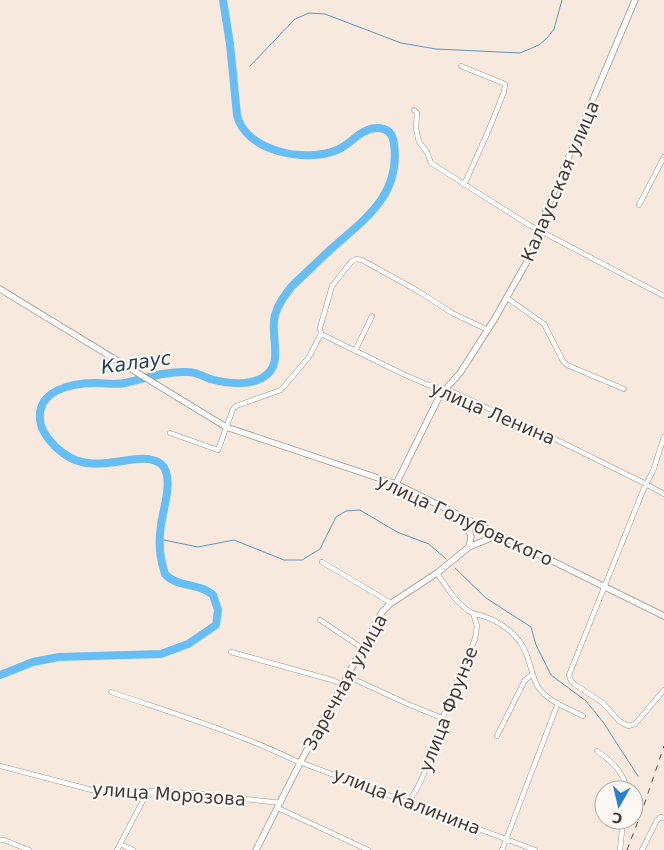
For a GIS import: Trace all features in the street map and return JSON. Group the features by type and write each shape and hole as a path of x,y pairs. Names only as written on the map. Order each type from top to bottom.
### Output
{"street":[{"name":"Калаусская улица","path":"396,484 437,400 460,373 488,330 534,251 545,213 636,0"},
{"path":"461,66 505,84 504,92 487,134 464,185"},
{"path":"414,110 417,113 416,129 419,142 427,152 432,164 540,231 664,296"},
{"path":"639,206 664,157"},
{"path":"170,433 218,450 233,409 236,406 281,390 309,357 321,334 320,328 332,286 351,262 359,259 418,290 452,313 488,330"},
{"name":"улица Голубовского","path":"0,289 226,427 396,484 664,616"},
{"path":"507,298 544,324 563,361 567,365 624,389"},
{"path":"355,351 372,316"},
{"name":"улица Ленина","path":"321,334 426,384 445,389 551,437 664,494"},
{"path":"664,437 653,472 646,484 569,675 570,681 603,703 619,721 628,726 635,724 664,690"},
{"path":"466,518 471,537 469,547"},
{"name":"Заречная улица","path":"256,850 280,806 300,761 382,612 391,603 437,572 469,547 498,535"},
{"path":"322,562 391,603"},
{"path":"437,572 448,590 457,600 473,613 488,618 507,629 516,637 529,657 535,682 542,692 583,716"},
{"name":"улица Фрунзе","path":"408,802 429,760 442,718 474,639 477,626 473,613"},
{"path":"477,626 488,618"},
{"path":"320,620 362,648"},
{"path":"231,652 332,680 342,685"},
{"path":"497,736 525,680 533,674"},
{"path":"347,676 442,718"},
{"name":"улица Калинина","path":"111,692 255,742 300,761 535,850"},
{"path":"502,850 558,703"},
{"path":"597,751 605,756 625,780"},
{"name":"улица Морозова","path":"0,766 92,790 148,791 243,798 280,806 368,850"},
{"path":"117,850 148,791"},
{"path":"642,850 656,820 662,818"},
{"path":"620,850 622,830"},
{"path":"0,840 29,850"},
{"path":"120,844 132,850"}],"waterway":[{"name":"Калаус","path":"0,675 33,662 59,657 161,654 188,644 216,625 218,610 213,595 204,589 177,582 165,574 160,549 161,525 168,484 165,469 161,464 152,460 141,459 89,463 76,460 63,453 48,438 41,425 41,410 44,402 58,390 76,385 86,383 122,384 156,375 180,372 199,374 210,379 229,383 250,382 262,378 273,366 275,358 275,315 282,300 292,286 368,216 386,192 392,178 395,162 394,144 387,130 371,129 361,133 337,150 324,154 310,155 294,154 264,146 242,128 237,115 230,44 223,0"},
{"path":"250,66 295,19 309,13 325,14 401,43 436,49 520,53 539,45 547,38 554,29 562,0"},
{"path":"159,539 198,547 234,540 284,560 302,560 320,549 336,517 346,511 360,510 397,532 429,544 446,559"},
{"path":"455,568 486,598 531,627 536,645 551,675 586,701 603,722 638,776"}],"railway":[{"path":"627,850 664,746"}]}
